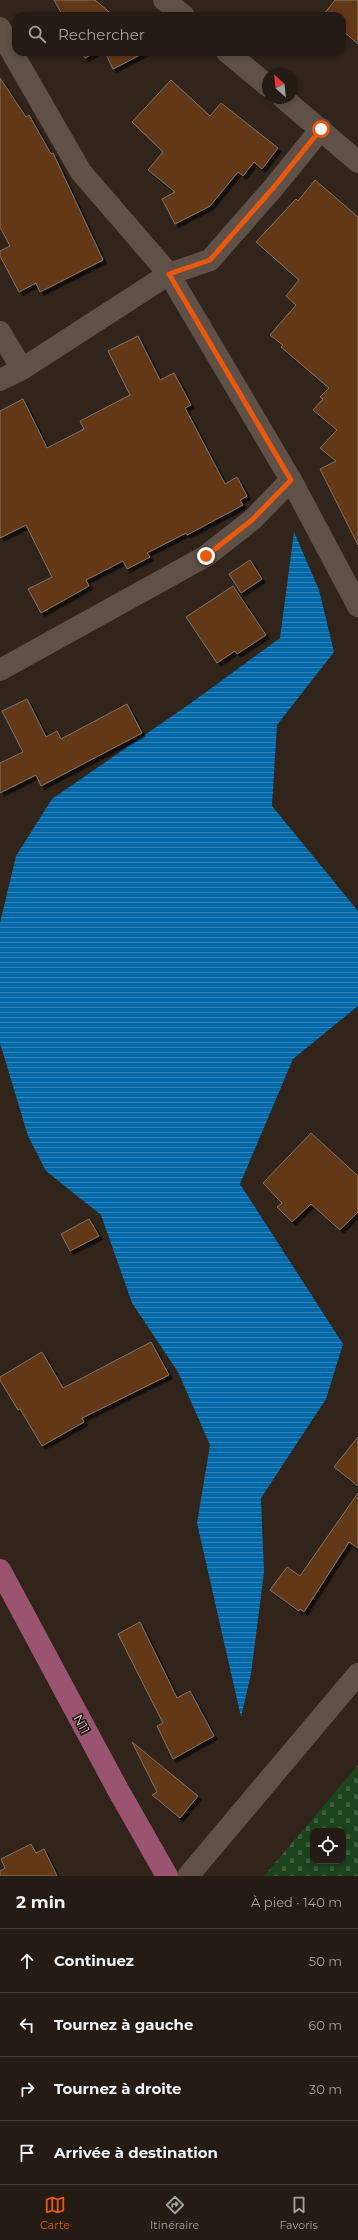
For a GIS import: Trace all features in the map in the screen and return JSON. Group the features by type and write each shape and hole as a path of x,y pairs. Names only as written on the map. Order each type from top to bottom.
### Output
{"main road":[{"name":"N11","path":"0,1570 117,1788 167,1876"}],"street":[{"path":"164,0 179,12"},
{"path":"0,28 12,53"},
{"path":"14,56 81,172 169,274 291,480 358,606"},
{"path":"232,56 262,81"},
{"path":"290,104 358,162"},
{"path":"0,380 22,368 169,274 210,260 274,187 321,129"},
{"path":"0,332 22,368"},
{"path":"0,670 206,556 252,520 291,480"},
{"path":"188,1876 358,1674"}],"green space":[{"path":"358,1765 358,1876 264,1876"}],"water":[{"path":"294,532 319,590 334,652 277,725 272,806 358,911 358,1006 293,1059 240,1184 343,1344 326,1399 261,1498 264,1572 251,1674 241,1717 197,1523 210,1445 178,1372 132,1303 101,1215 46,1171 28,1136 0,1043 0,923 16,856 52,799 191,703 280,638"}],"building":[{"path":"54,0 95,0 109,12 61,12"},
{"path":"335,0 358,0 358,44 346,34 346,12 326,12"},
{"path":"107,56 138,56 113,69"},
{"path":"0,78 26,117 29,115 51,154 53,153 103,260 40,292 36,283 19,292 0,256 0,251 10,246 0,227"},
{"path":"171,80 210,116 221,103 278,148 262,169 254,162 243,176 238,172 210,206 175,224 162,199 175,192 148,170 163,152 132,122"},
{"path":"315,180 358,217 358,545 320,469 336,461 320,448 337,430 313,410 323,399 320,397 329,388 281,347 283,345 270,335 296,305 286,296 299,280 256,242 296,199 298,201"},
{"path":"138,336 160,380 174,373 191,405 185,408 225,484 237,477 247,496 240,500 243,505 187,535 186,533 147,553 150,557 127,569 123,561 86,580 89,586 41,613 28,589 52,577 26,525 0,538 0,411 23,399 47,448 84,429 80,421 130,395 108,351"},
{"path":"250,560 262,579 241,593 229,574"},
{"path":"233,586 266,635 237,654 235,651 217,663 186,617"},
{"path":"27,699 46,737 57,731 61,739 127,704 142,733 41,786 36,775 0,793 0,763 23,752 2,711"},
{"path":"311,1133 358,1176 358,1212 340,1230 311,1204 292,1222 277,1207 282,1203 263,1183"},
{"path":"89,1219 99,1236 70,1251 61,1234"},
{"path":"151,1342 169,1375 82,1418 84,1422 42,1446 20,1409 18,1410 0,1380 0,1377 42,1352 63,1388"},
{"path":"358,1437 358,1486 334,1467"},
{"path":"358,1493 358,1548 349,1542 304,1612 300,1609 299,1611 270,1590 287,1567 300,1576"},
{"path":"140,1622 177,1698 190,1691 214,1736 173,1759 157,1726 163,1723 118,1634"},
{"path":"132,1742 198,1796 180,1818 152,1795 157,1792"},
{"path":"31,1844 36,1853 44,1849 57,1876 0,1876 0,1871 5,1868 1,1859"}],"route":[{"path":"206,556 252,520 291,480 169,274 210,260 274,187 321,129"}]}
